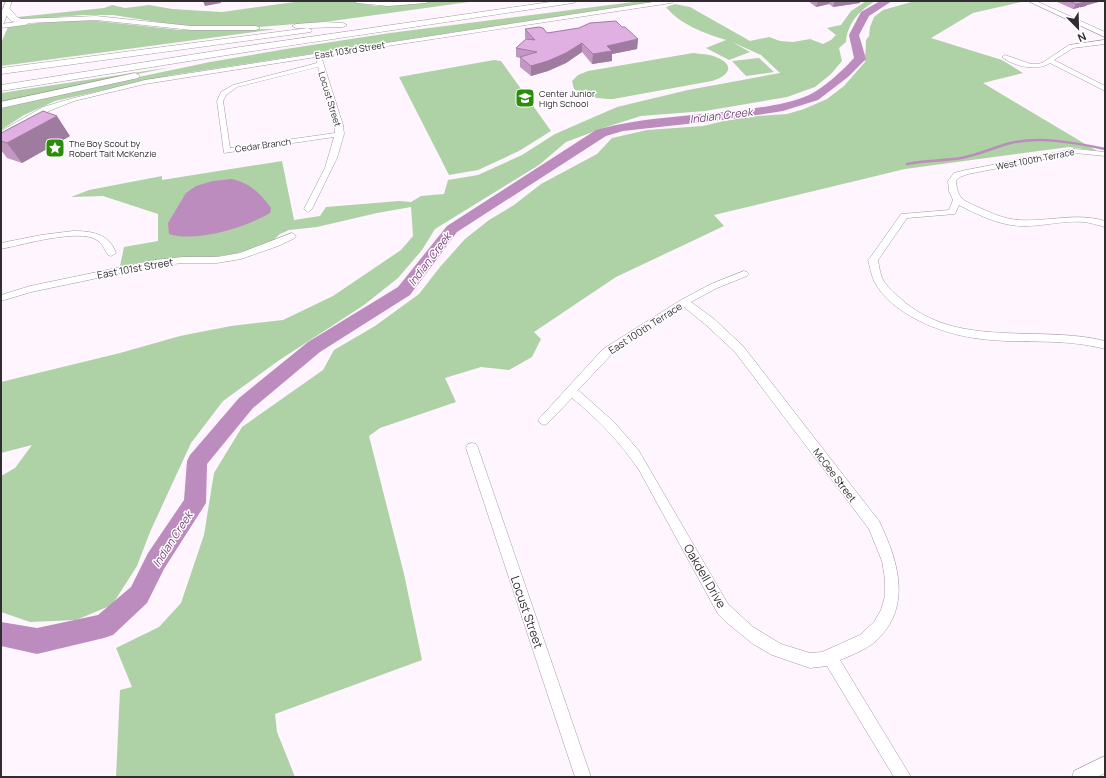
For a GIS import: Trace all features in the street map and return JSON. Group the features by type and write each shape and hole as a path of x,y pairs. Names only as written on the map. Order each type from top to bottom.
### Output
{"highway":[{"path":"1,88 240,50 573,1"},
{"path":"1,71 346,24 220,29 169,26 96,18 14,20 6,10"},
{"path":"1,26 45,20"},
{"path":"2,104 226,57 240,50"}],"main road":[{"path":"1,23 8,1"},
{"path":"1031,1 1105,35"}],"street":[{"path":"357,1 373,4 426,1"},
{"name":"East 103rd Street","path":"1,134 46,109 72,100 143,83 216,70 671,1"},
{"path":"1005,57 1030,66 1047,62 1070,46 1105,42"},
{"name":"Locust Street","path":"308,209 322,182 338,145 340,134 339,125 318,55"},
{"path":"1047,62 1063,71 1071,72 1105,89"},
{"name":"Cedar Branch","path":"320,64 235,86 225,91 221,96 220,101 227,151 340,134"},
{"name":"East 103rd Street","path":"1,140 34,116"},
{"name":"West 100th Terrace","path":"958,200 953,191 952,181 957,175 966,172 1075,151 1105,154"},
{"path":"1105,224 1083,219 1019,223 980,213 958,200 952,212 904,216 873,260 878,280 895,299 909,311 929,321 955,330 989,336 1051,336 1092,341 1105,345"},
{"path":"1,246 71,233 88,234 107,243 111,253"},
{"name":"East 101st Street","path":"1,298 30,289 155,263 183,260 217,260 241,256 275,244 292,236"},
{"name":"East 100th Terrace","path":"544,420 607,352 684,302 714,286 744,274"},
{"name":"McGee Street","path":"684,302 710,322 739,349 874,525 883,542 893,578 892,597 886,615 862,644 830,657"},
{"name":"Oakdell Drive","path":"570,391 596,411 628,444 643,466 723,609 731,618 755,639 784,654 815,661 830,657"},
{"name":"Locust Street","path":"472,448 583,777"},
{"path":"830,657 903,777"},
{"path":"1080,777 1105,764"}],"green space":[{"path":"302,1 348,1 376,6 440,1 476,1 332,21 259,27 183,26 113,15 83,15 21,20 18,17 104,8 112,5 125,8 149,5 172,9 222,12"},
{"path":"641,1 659,1 172,75 55,101 24,115 1,130 1,108 29,100 210,62 390,33"},
{"path":"866,1 876,1 865,8 855,18 849,29 846,42 839,48 842,61 831,74 815,87 787,97 705,111 641,116 606,127 566,142 539,165 435,229 422,250 398,278 364,305 278,361 223,401 191,443 150,532 137,566 112,605 76,620 30,622 1,612 1,476 15,468 32,445 1,453 1,382 120,353 180,336 231,326 283,320 333,296 401,250 413,236 411,207 377,213 317,227 289,230 280,234 271,242 250,250 233,254 213,257 181,257 120,266 124,247 158,241 158,214 103,196 71,197 89,190 162,176 162,180 282,161 294,220 320,216 326,207 399,201 411,202 421,196 444,194 448,180 478,175 522,155 555,134 617,107 688,90 780,73 761,55 732,42 750,52 729,60 706,48 726,40 693,28 671,13 666,7 675,4 690,7 750,41 769,37 780,41 793,42 810,39 823,44 831,40 836,35 827,28 841,25 851,11"},
{"path":"915,1 1021,2 973,13 931,38 1002,60 1023,73 983,83 1097,151 1069,147 905,169 714,215 724,226 616,277 534,332 541,339 532,357 509,370 481,367 445,378 456,402 380,428 369,436 404,574 422,660 275,714 277,732 295,777 116,777 120,690 132,687 116,648 159,627 181,603 204,535 214,473 242,427 323,370 334,350 375,326 419,294 440,267 465,239 489,220 514,205 541,184 597,154 612,138 647,130 703,126 758,116 787,114 804,109 827,99 844,86 865,62 866,40 869,36 870,27 874,17 883,10"},
{"path":"88,20 180,30 276,29 1,66 1,43 8,27 54,21"},
{"path":"693,53 716,57 726,63 728,70 723,76 712,81 613,99 593,97 574,89 572,81 578,75 588,71"},
{"path":"759,58 774,72 746,76 732,61"},
{"path":"494,60 501,61 551,131 519,151 478,170 449,175 399,77"},
{"path":"172,67 9,100 1,102 1,93"}],"shaded area":[{"path":"232,179 250,186 263,197 271,208 270,213 248,223 221,232 193,236 169,234 168,223 186,193 196,186 213,181"}],"building":[{"path":"1069,1 1089,1 1076,4"},
{"path":"616,21 638,39 607,46 612,51 593,54 582,43 566,53 548,61 531,66 520,57 537,52 516,48 526,39 535,40 525,29 539,27 543,28 547,33 579,28 590,23"},
{"path":"43,111 57,116 7,143 1,141 1,133"}],"waterway":[{"name":"Indian Creek","path":"1,634 37,641 104,626 139,595 156,561 195,503 197,461 246,403 314,347 404,291 452,229 601,133 622,127 732,115 779,108 814,97 844,75 860,59 854,35 865,14 887,1"},
{"path":"907,164 961,158 1011,143 1034,140 1058,141 1105,149"}],"place":[{"name":"Center Junior High School","path":"525,98"},
{"name":"The Boy Scout by Robert Tait McKenzie","path":"55,148"}]}
